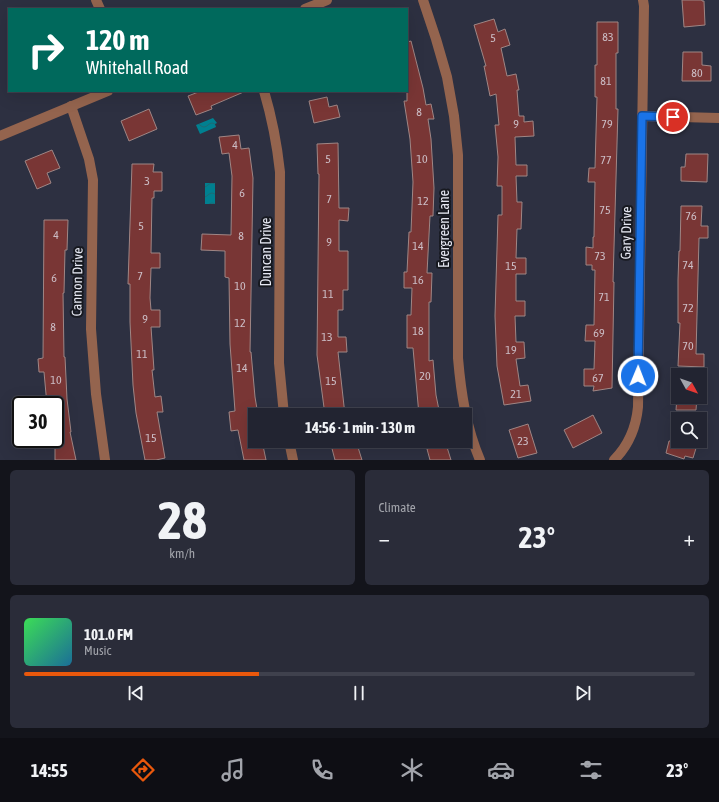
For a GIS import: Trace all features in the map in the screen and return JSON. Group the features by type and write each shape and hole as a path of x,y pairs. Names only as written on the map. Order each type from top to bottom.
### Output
{"street":[{"path":"308,8 327,0"},
{"name":"Evergreen Lane","path":"423,0 447,77 454,116 458,156 458,358 460,388 466,420 480,460"},
{"name":"Gary Drive","path":"614,460 623,451 632,436 637,419 644,6 642,0"},
{"path":"0,136 105,92"},
{"name":"Duncan Drive","path":"264,92 272,119 280,172 279,363 283,408"},
{"name":"Cannon Drive","path":"70,106 89,159 92,180 91,329 96,394 105,460"},
{"path":"642,116 719,118"},
{"path":"290,448 293,460"}],"water":[{"path":"213,118 217,123 215,124 216,127 200,134 196,125"},
{"path":"205,183 215,183 215,204 205,204"}],"building":[{"path":"682,0 704,1 705,25 684,27"},
{"path":"494,19 498,32 505,29 510,45 501,48 507,76 516,74 519,90 517,90 519,116 524,116 524,122 533,121 534,136 515,137 516,165 527,165 527,176 516,176 517,202 522,202 521,229 517,229 516,258 526,258 526,274 516,274 516,301 525,301 525,316 515,316 516,342 524,342 525,358 516,359 520,386 528,385 531,401 504,405 497,366 495,316 498,215 502,215 502,186 497,186 498,157 495,125 499,125 496,94 490,96 484,66 486,66 474,25"},
{"path":"597,22 618,22 618,53 616,53 616,109 618,109 613,282 612,388 593,391 594,386 584,386 584,369 594,369 595,341 585,341 586,325 594,325 595,270 592,270 592,265 586,265 586,247 593,248 594,237 595,182 588,182 589,168 595,168 597,97 595,97 595,65 597,65"},
{"path":"411,41 426,105 431,104 434,119 428,119 431,139 434,188 433,216 430,216 427,273 432,273 431,302 429,302 429,361 433,360 439,408 418,408 413,348 407,348 407,315 411,315 412,288 404,288 404,272 407,272 409,232 411,232 413,182 410,139 404,101 407,101 408,42"},
{"path":"683,52 702,52 702,65 711,66 711,81 682,81"},
{"path":"198,92 244,92 211,106 212,109 196,115 188,96"},
{"path":"327,97 329,107 337,105 340,117 314,123 309,101"},
{"path":"149,109 157,129 129,141 121,121"},
{"path":"239,135 241,149 249,148 253,178 250,352 257,408 248,408 248,448 263,448 266,460 244,460 238,430 231,431 229,412 235,411 230,344 229,278 225,277 225,251 201,250 202,234 231,235 232,176 229,153 222,154 219,137"},
{"path":"338,143 339,208 349,208 348,221 339,220 339,251 348,251 348,290 343,290 343,310 338,310 338,337 346,337 347,352 338,352 344,408 324,408 317,355 319,174 317,144"},
{"path":"52,150 60,168 47,173 51,183 37,189 25,161"},
{"path":"686,154 708,154 707,182 681,181 681,167 685,167"},
{"path":"132,164 154,164 153,172 162,172 162,191 154,191 154,198 152,198 151,253 160,253 160,268 151,268 150,298 151,310 160,310 160,327 151,327 154,370 152,370 155,397 161,396 163,412 157,412 165,458 156,460 145,460 136,413 133,385 130,284 128,284"},
{"path":"681,206 702,206 701,226 708,226 708,238 699,238 696,354 704,354 704,367 678,366 680,323 678,323 678,280"},
{"path":"44,220 68,220 63,293 64,357 70,432 76,460 55,460 55,448 64,448 64,396 46,396 44,372 39,372 38,359 43,358"},
{"path":"676,404 696,404 696,410 676,410"},
{"path":"593,415 602,433 573,448 564,430"},
{"path":"528,424 537,453 518,458 509,430"},
{"path":"669,441 671,441 671,448 696,448 693,458 685,456 684,459 666,453"},
{"path":"332,448 358,448 362,460 335,460"},
{"path":"447,448 451,460 430,460 427,449"}],"route":[{"path":"638,376 642,116 673,117"}]}
